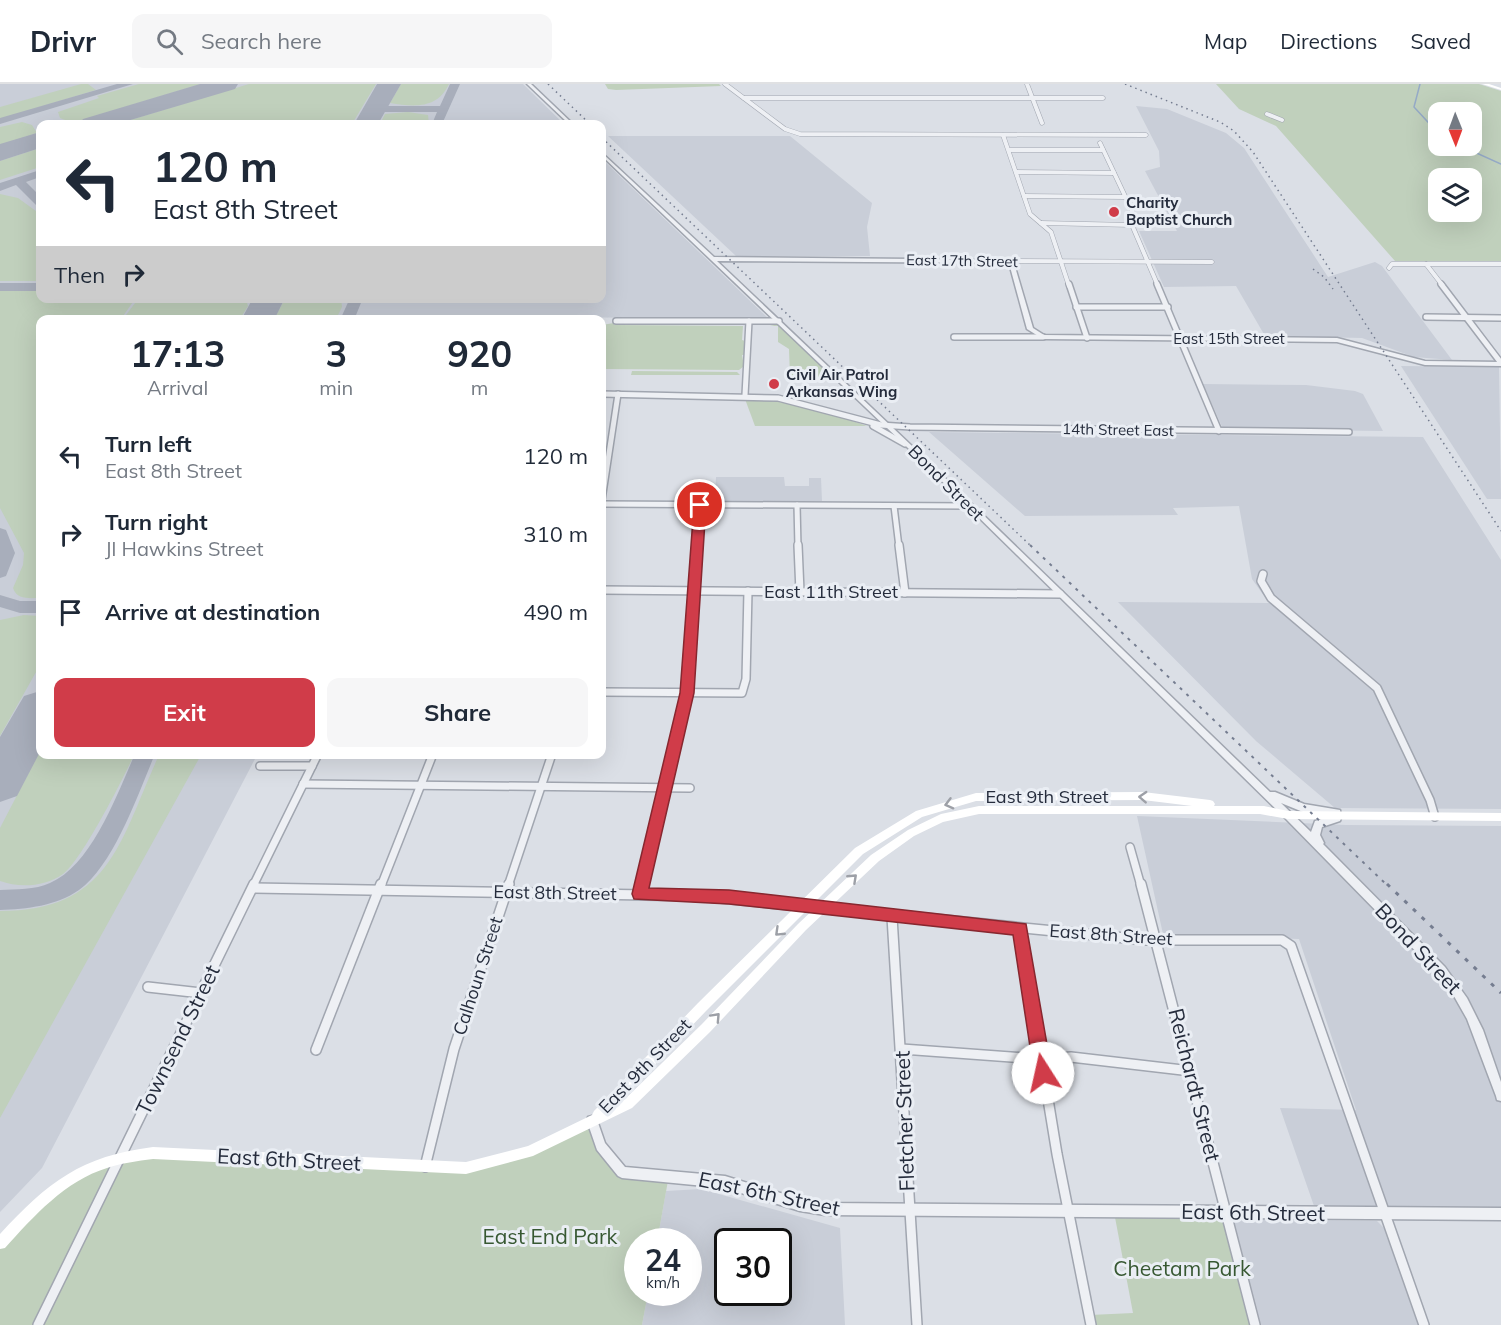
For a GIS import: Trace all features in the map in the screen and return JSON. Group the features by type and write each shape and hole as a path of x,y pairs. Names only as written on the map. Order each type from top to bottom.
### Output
{"main road":[{"path":"1484,84 1501,89"},
{"name":"East 9th Street","path":"592,1121 702,1007 860,851 886,832 919,814 976,797 1143,796 1264,810 1288,815 1501,817"},
{"name":"East 9th Street","path":"592,1121 628,1104 822,908 875,858 911,833 941,819 978,810 1264,810"},
{"name":"East 6th Street","path":"0,1243 53,1190 93,1166 123,1155 153,1153 466,1168 529,1152 592,1121"}],"street":[{"path":"529,84 567,120"},
{"path":"725,84 791,132 1146,135"},
{"path":"1027,84 1042,123"},
{"path":"744,98 1103,98"},
{"path":"1267,114 1282,120"},
{"path":"1003,135 1032,217 1051,232 1087,338"},
{"path":"1100,143 1135,220 1132,225"},
{"path":"1009,150 1103,150"},
{"name":"Bond Street","path":"606,158 910,447 1288,815 1455,987 1475,1019 1501,1096"},
{"path":"1016,172 1114,173"},
{"path":"1024,196 1125,197"},
{"path":"1041,224 1132,225"},
{"path":"1132,225 1219,431"},
{"name":"East 17th Street","path":"713,259 1212,262"},
{"path":"1011,261 1030,329 1042,338"},
{"path":"1389,268 1392,264 1501,265"},
{"path":"1426,264 1501,363"},
{"path":"1076,307 1168,307"},
{"path":"1426,317 1501,318"},
{"path":"616,321 779,321"},
{"path":"745,395 749,321"},
{"name":"East 15th Street","path":"954,337 1342,340 1425,363 1501,363"},
{"path":"606,394 745,395 792,400 858,419 910,447"},
{"path":"606,475 618,394"},
{"path":"858,419 869,416 869,408"},
{"name":"14th Street East","path":"858,419 888,426 926,428 1349,432"},
{"path":"910,447 904,439 904,434 912,429 926,428"},
{"path":"606,502 700,505 969,506"},
{"path":"640,894 687,693 700,505"},
{"path":"797,505 800,592"},
{"path":"894,506 905,593"},
{"path":"1263,574 1261,581 1271,598 1377,688 1430,800 1435,817"},
{"name":"East 11th Street","path":"606,590 1060,594"},
{"path":"606,692 740,693 744,691 748,591"},
{"name":"Townsend Street","path":"39,1325 316,759"},
{"path":"316,1050 431,759"},
{"name":"Calhoun Street","path":"425,1167 454,1049 550,759"},
{"path":"260,766 312,766"},
{"path":"1248,777 1287,803 1303,808 1358,816"},
{"path":"303,784 690,788"},
{"path":"1324,851 1315,835 1318,824 1327,819 1358,816"},
{"name":"Reichardt Street","path":"1130,847 1157,940 1255,1325"},
{"name":"East 8th Street","path":"253,888 729,897 892,917 1157,940 1286,941 1291,946 1385,1215"},
{"name":"Fletcher Street","path":"892,917 902,1049 908,1211 917,1325"},
{"path":"1020,929 1040,1059 1068,1211 1079,1252 1091,1325"},
{"path":"148,987 201,993"},
{"path":"902,1049 1040,1059 1071,1057 1191,1071"},
{"name":"East 6th Street","path":"592,1121 601,1146 622,1172 717,1180 800,1205 825,1209 1385,1215 1501,1214"},
{"path":"1385,1215 1424,1325"}],"shaded area":[{"path":"0,84 523,84 560,120 36,120 36,303 606,303 606,163 769,319 606,318 606,315 36,315 36,759 255,759 42,1168 0,1212"},
{"path":"1136,106 1167,109 1226,133 1244,148 1328,277 1375,262 1382,266 1452,360 1414,357 1362,338 1265,336 1236,286 1164,287 1139,231 1177,231 1145,171 1160,167 1159,151"},
{"path":"608,136 790,136 872,203 867,227 870,256 736,256"},
{"path":"1401,366 1499,367 1501,499 1487,499"},
{"path":"1203,384 1306,385 1355,391 1363,394 1383,431 1223,429"},
{"path":"929,432 1423,437 1501,560 1501,809 1335,808 1256,741 1118,602 1269,603 1252,579 1239,506 1173,508 1178,515 1025,516"},
{"path":"716,477 784,477 785,486 809,486 809,478 821,478 822,501 715,501"},
{"path":"1137,816 1346,825 1501,826 1501,1208 1314,1206 1280,1108 1356,1110 1299,939 1163,934"},
{"path":"701,1189 840,1228 845,1325 642,1325 646,1306 702,1306 702,1228 659,1228 666,1191"},
{"path":"1229,1219 1377,1221 1387,1231 1419,1325 1256,1325"}],"green space":[{"path":"88,84 96,90 0,119 0,107"},
{"path":"139,84 201,84 82,120 60,118 58,112 99,98 97,96"},
{"path":"249,84 376,84 354,120 130,120"},
{"path":"401,84 449,84 444,92 432,102 416,105 390,103"},
{"path":"605,84 719,84 721,86 616,90 608,89"},
{"path":"1216,84 1479,84 1501,91 1501,261 1395,261 1276,126 1239,109"},
{"path":"408,112 428,115 429,120 382,120 385,114"},
{"path":"22,122 32,125 36,133 0,145 0,127"},
{"path":"36,149 36,168 0,180 0,161"},
{"path":"0,194 18,198 36,211 36,281 0,281"},
{"path":"0,291 36,291 36,303 132,303 124,315 36,315 36,598 17,595 13,588 23,565 24,553 0,508"},
{"path":"135,303 247,303 248,306 242,315 126,315"},
{"path":"283,303 342,303 338,315 276,315"},
{"path":"606,324 743,326 744,366 739,370 606,369"},
{"path":"779,324 835,378 790,377 789,349 778,342 778,326 770,326"},
{"path":"632,371 737,372 740,375 631,375"},
{"path":"745,399 807,408 867,426 755,426"},
{"path":"24,615 36,616 36,672 0,736 0,620"},
{"path":"36,759 132,759 81,853 63,874 56,878 32,885 0,881 0,828"},
{"path":"157,759 199,759 0,1118 0,911 37,908 66,899 89,884 106,865 121,842"},
{"name":"East End Park","path":"592,1121 601,1146 622,1172 669,1175 660,1228 624,1228 624,1306 646,1306 642,1325 0,1325 0,1244 46,1195 123,1155 425,1167 491,1162"},
{"name":"Cheetam Park","path":"1114,1212 1225,1213 1255,1325 1091,1325 1090,1315 1133,1313"}],"waterway":[{"path":"1420,84 1414,107 1428,122"},
{"path":"1482,155 1501,164"}],"taxiway":[{"path":"0,121 128,84"},
{"path":"444,109 455,84"},
{"path":"375,109 444,109"},
{"path":"439,120 444,109"},
{"path":"0,187 36,174"},
{"path":"18,181 36,198"},
{"path":"0,287 36,287"},
{"path":"349,315 355,303"},
{"path":"0,534 7,553 0,572"},
{"path":"0,601 20,607 36,607"},
{"path":"0,900 42,896 72,882 84,871 104,841 143,759"}],"runway":[{"path":"105,120 226,84"},
{"path":"368,120 389,84"},
{"path":"0,153 36,141"},
{"path":"260,315 266,303"},
{"path":"0,782 36,716"}],"railway":[{"path":"548,84 586,120"},
{"path":"1125,84 1220,122 1234,131 1253,152 1501,531"},
{"path":"606,142 1032,547"},
{"path":"1313,269 1324,277 1333,289"},
{"path":"1030,545 1388,886"},
{"path":"1387,884 1501,993"}],"place":[{"name":"Charity Baptist Church","path":"1114,212"},
{"name":"Civil Air Patrol Arkansas Wing","path":"774,384"}],"route":[{"path":"700,505 687,693 640,894 729,897 892,917 1020,929 1043,1073"}]}
